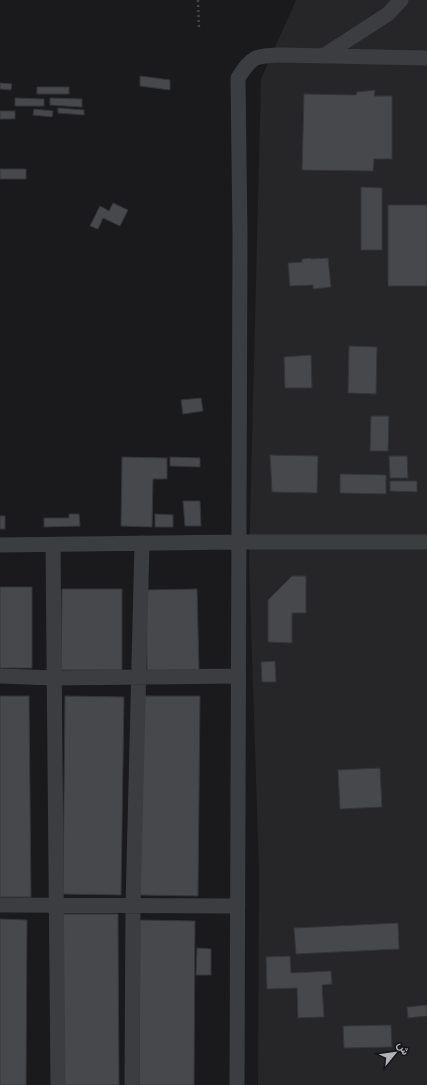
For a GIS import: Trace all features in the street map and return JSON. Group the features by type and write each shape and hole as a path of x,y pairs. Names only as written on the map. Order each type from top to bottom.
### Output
{"street":[{"path":"323,56 388,14 401,0"},
{"path":"237,1085 240,235 238,78 246,66 259,56 427,58"},
{"path":"0,545 238,542 427,542"},
{"path":"132,1085 133,905 142,543"},
{"path":"53,544 58,1085"},
{"path":"0,676 54,678 238,676"},
{"path":"0,905 238,906"}],"path":[{"path":"198,0 199,29"}],"shaded area":[{"path":"296,0 427,0 427,1085 258,1085 259,872 249,562 261,79"}],"building":[{"path":"140,76 170,80 170,90 140,86"},
{"path":"0,83 12,84 11,90 0,89"},
{"path":"37,87 69,87 69,94 37,94"},
{"path":"375,90 374,96 392,96 392,159 374,159 373,171 302,170 304,94 356,95 357,92"},
{"path":"15,98 44,99 44,106 15,106"},
{"path":"50,98 82,99 82,107 50,105"},
{"path":"58,108 84,110 84,115 58,113"},
{"path":"34,109 53,111 52,117 33,115"},
{"path":"0,111 15,111 15,119 0,119"},
{"path":"0,169 26,169 26,179 0,179"},
{"path":"361,187 382,188 382,250 361,250"},
{"path":"113,203 128,210 120,226 103,218 98,229 90,226 100,206 109,211"},
{"path":"388,205 427,205 427,286 388,286"},
{"path":"328,258 331,287 313,289 313,285 290,286 288,263 302,262 302,259"},
{"path":"349,346 377,347 376,394 348,393"},
{"path":"311,355 312,388 285,388 284,357"},
{"path":"201,398 203,411 183,414 181,400"},
{"path":"371,416 389,416 388,451 370,451"},
{"path":"270,455 318,456 317,493 272,492"},
{"path":"389,456 407,456 408,478 390,478"},
{"path":"122,457 167,458 167,479 153,479 152,527 121,526"},
{"path":"170,457 200,458 200,467 170,466"},
{"path":"340,474 386,475 386,494 340,493"},
{"path":"390,481 417,481 417,492 390,491"},
{"path":"183,501 200,501 201,526 185,526"},
{"path":"69,514 79,514 80,526 44,527 44,518 69,518"},
{"path":"155,514 173,515 173,527 155,527"},
{"path":"0,516 5,516 5,529 0,529"},
{"path":"292,576 306,576 306,613 292,613 292,643 268,642 268,600"},
{"path":"0,587 32,587 32,668 0,668"},
{"path":"62,589 122,589 122,670 61,670"},
{"path":"197,589 199,670 147,671 146,590"},
{"path":"275,661 276,682 262,682 261,662"},
{"path":"0,696 29,696 31,897 0,897"},
{"path":"65,696 124,697 121,895 63,894"},
{"path":"142,696 200,696 198,896 140,895"},
{"path":"380,768 382,807 340,809 338,770"},
{"path":"63,914 118,914 119,1085 64,1085"},
{"path":"0,919 27,920 26,1085 0,1085"},
{"path":"140,920 195,921 194,1085 139,1085"},
{"path":"398,923 399,949 296,954 294,928"},
{"path":"197,948 211,949 211,975 196,975"},
{"path":"290,956 291,973 331,971 332,984 322,985 324,1017 298,1018 297,988 267,989 266,957"},
{"path":"427,1005 427,1016 408,1018 407,1007"},
{"path":"391,1025 392,1047 344,1048 343,1026"}]}
